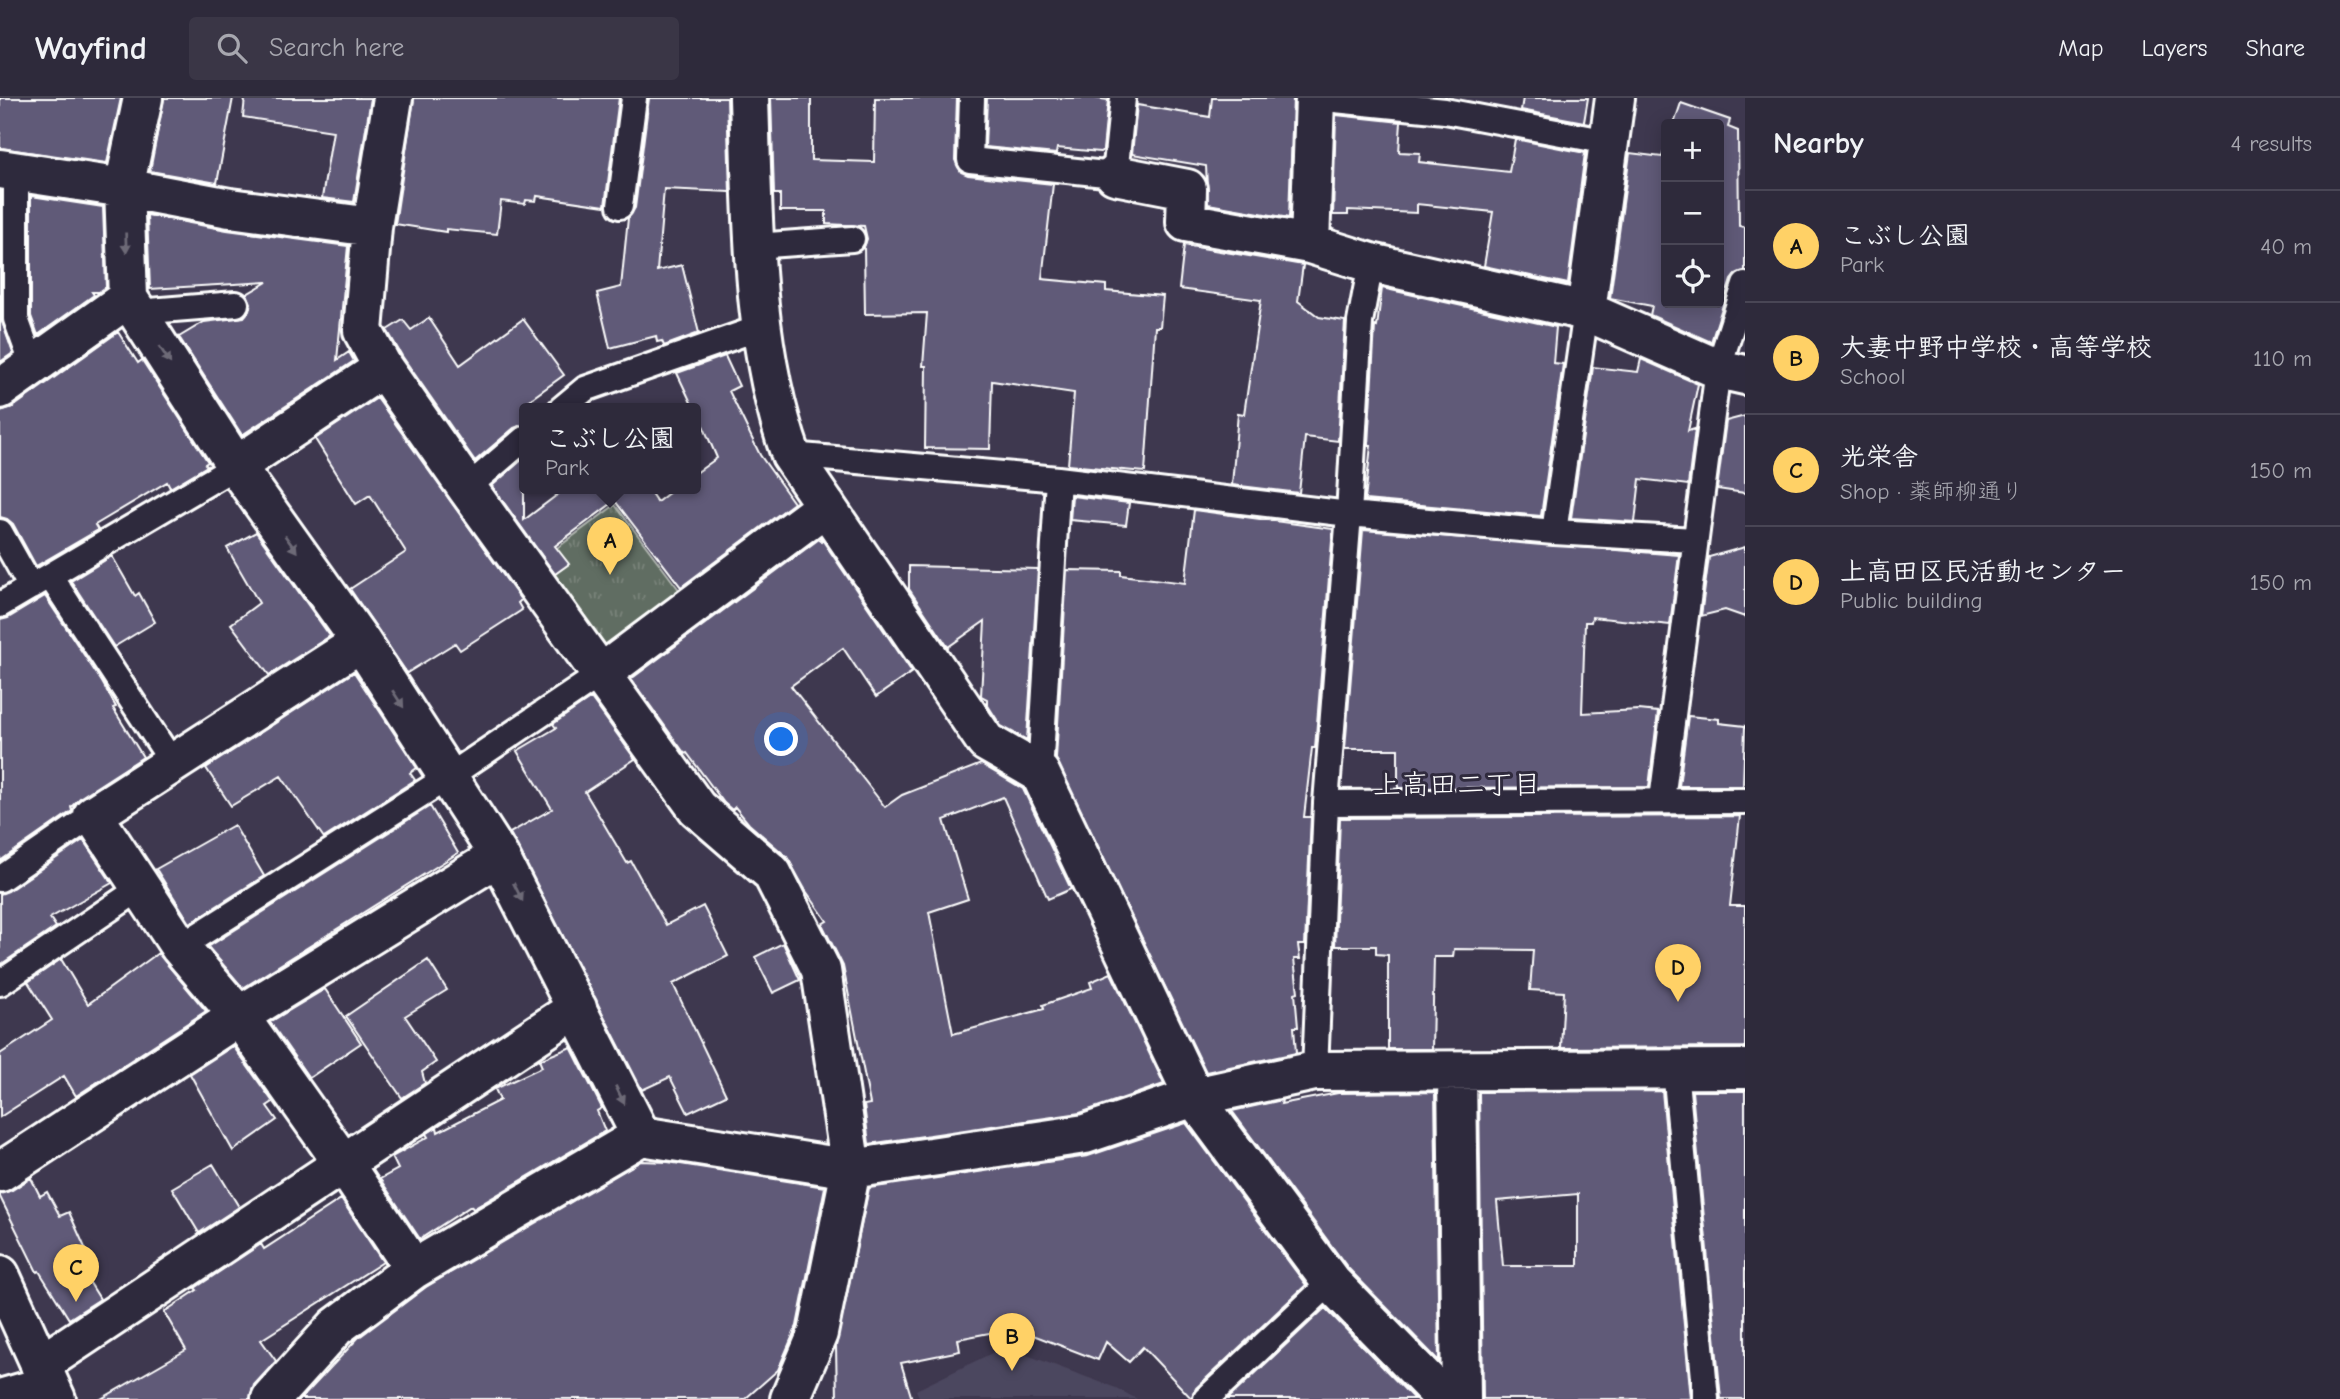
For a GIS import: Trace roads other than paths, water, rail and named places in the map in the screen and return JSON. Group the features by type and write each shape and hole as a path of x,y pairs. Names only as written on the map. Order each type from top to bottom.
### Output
{"street":[{"path":"143,98 124,188 132,305 236,466 361,642 499,856 578,1007 640,1136"},
{"path":"393,98 372,227 363,331 383,368 467,488 697,808 772,873 821,970 851,1168 818,1333 787,1397"},
{"path":"749,98 754,246 762,327 781,428 791,455 985,742 1040,773 1194,1097 1331,1282 1445,1399"},
{"path":"1310,244 1315,98"},
{"path":"1586,311 1615,98"},
{"path":"8,171 124,188 230,208 372,227"},
{"path":"1115,175 1187,189 1186,222 1310,244 1371,263 1586,311 1731,372"},
{"path":"0,389 132,305"},
{"path":"236,466 383,368"},
{"path":"601,674 826,506"},
{"path":"361,642 93,815 180,947 239,1016 414,1269"},
{"path":"0,1172 239,1016 499,856"},
{"path":"0,1399 48,1383 343,1163 578,1007"},
{"path":"271,1399 336,1327 414,1269 640,1136 851,1168 1085,1133 1194,1097 1315,1071 1745,1069"},
{"path":"1457,1071 1461,1399"},
{"path":"0,1275 48,1383"}],"lane":[{"path":"620,206 634,98"},
{"path":"972,98 970,160 1115,175 1123,98"},
{"path":"1315,98 1445,111 1609,142"},
{"path":"8,171 16,319 33,366"},
{"path":"754,246 852,239"},
{"path":"1315,1071 1326,803 1349,514 1360,322 1371,263"},
{"path":"1662,800 1695,540 1731,372 1745,285"},
{"path":"132,305 236,304"},
{"path":"1555,532 1586,311"},
{"path":"568,403 585,389 762,327"},
{"path":"467,488 519,443"},
{"path":"791,455 1058,479 1349,514 1555,532 1695,540"},
{"path":"0,605 236,466"},
{"path":"1040,773 1058,479"},
{"path":"0,532 41,582 172,762"},
{"path":"180,947 448,777 601,674"},
{"path":"1326,803 1662,800 1745,802"},
{"path":"0,879 93,815"},
{"path":"0,982 142,887"},
{"path":"1675,1069 1706,1399"},
{"path":"1206,1399 1331,1282"}],"place":[{"name":"こぶし公園","path":"610,575"},
{"name":"上高田区民活動センター","path":"1678,1002"},
{"name":"光栄舎","path":"76,1302"},
{"name":"大妻中野中学校・高等学校","path":"1012,1371"}],"district":[{"name":"上高田二丁目","path":"1457,784"}]}
